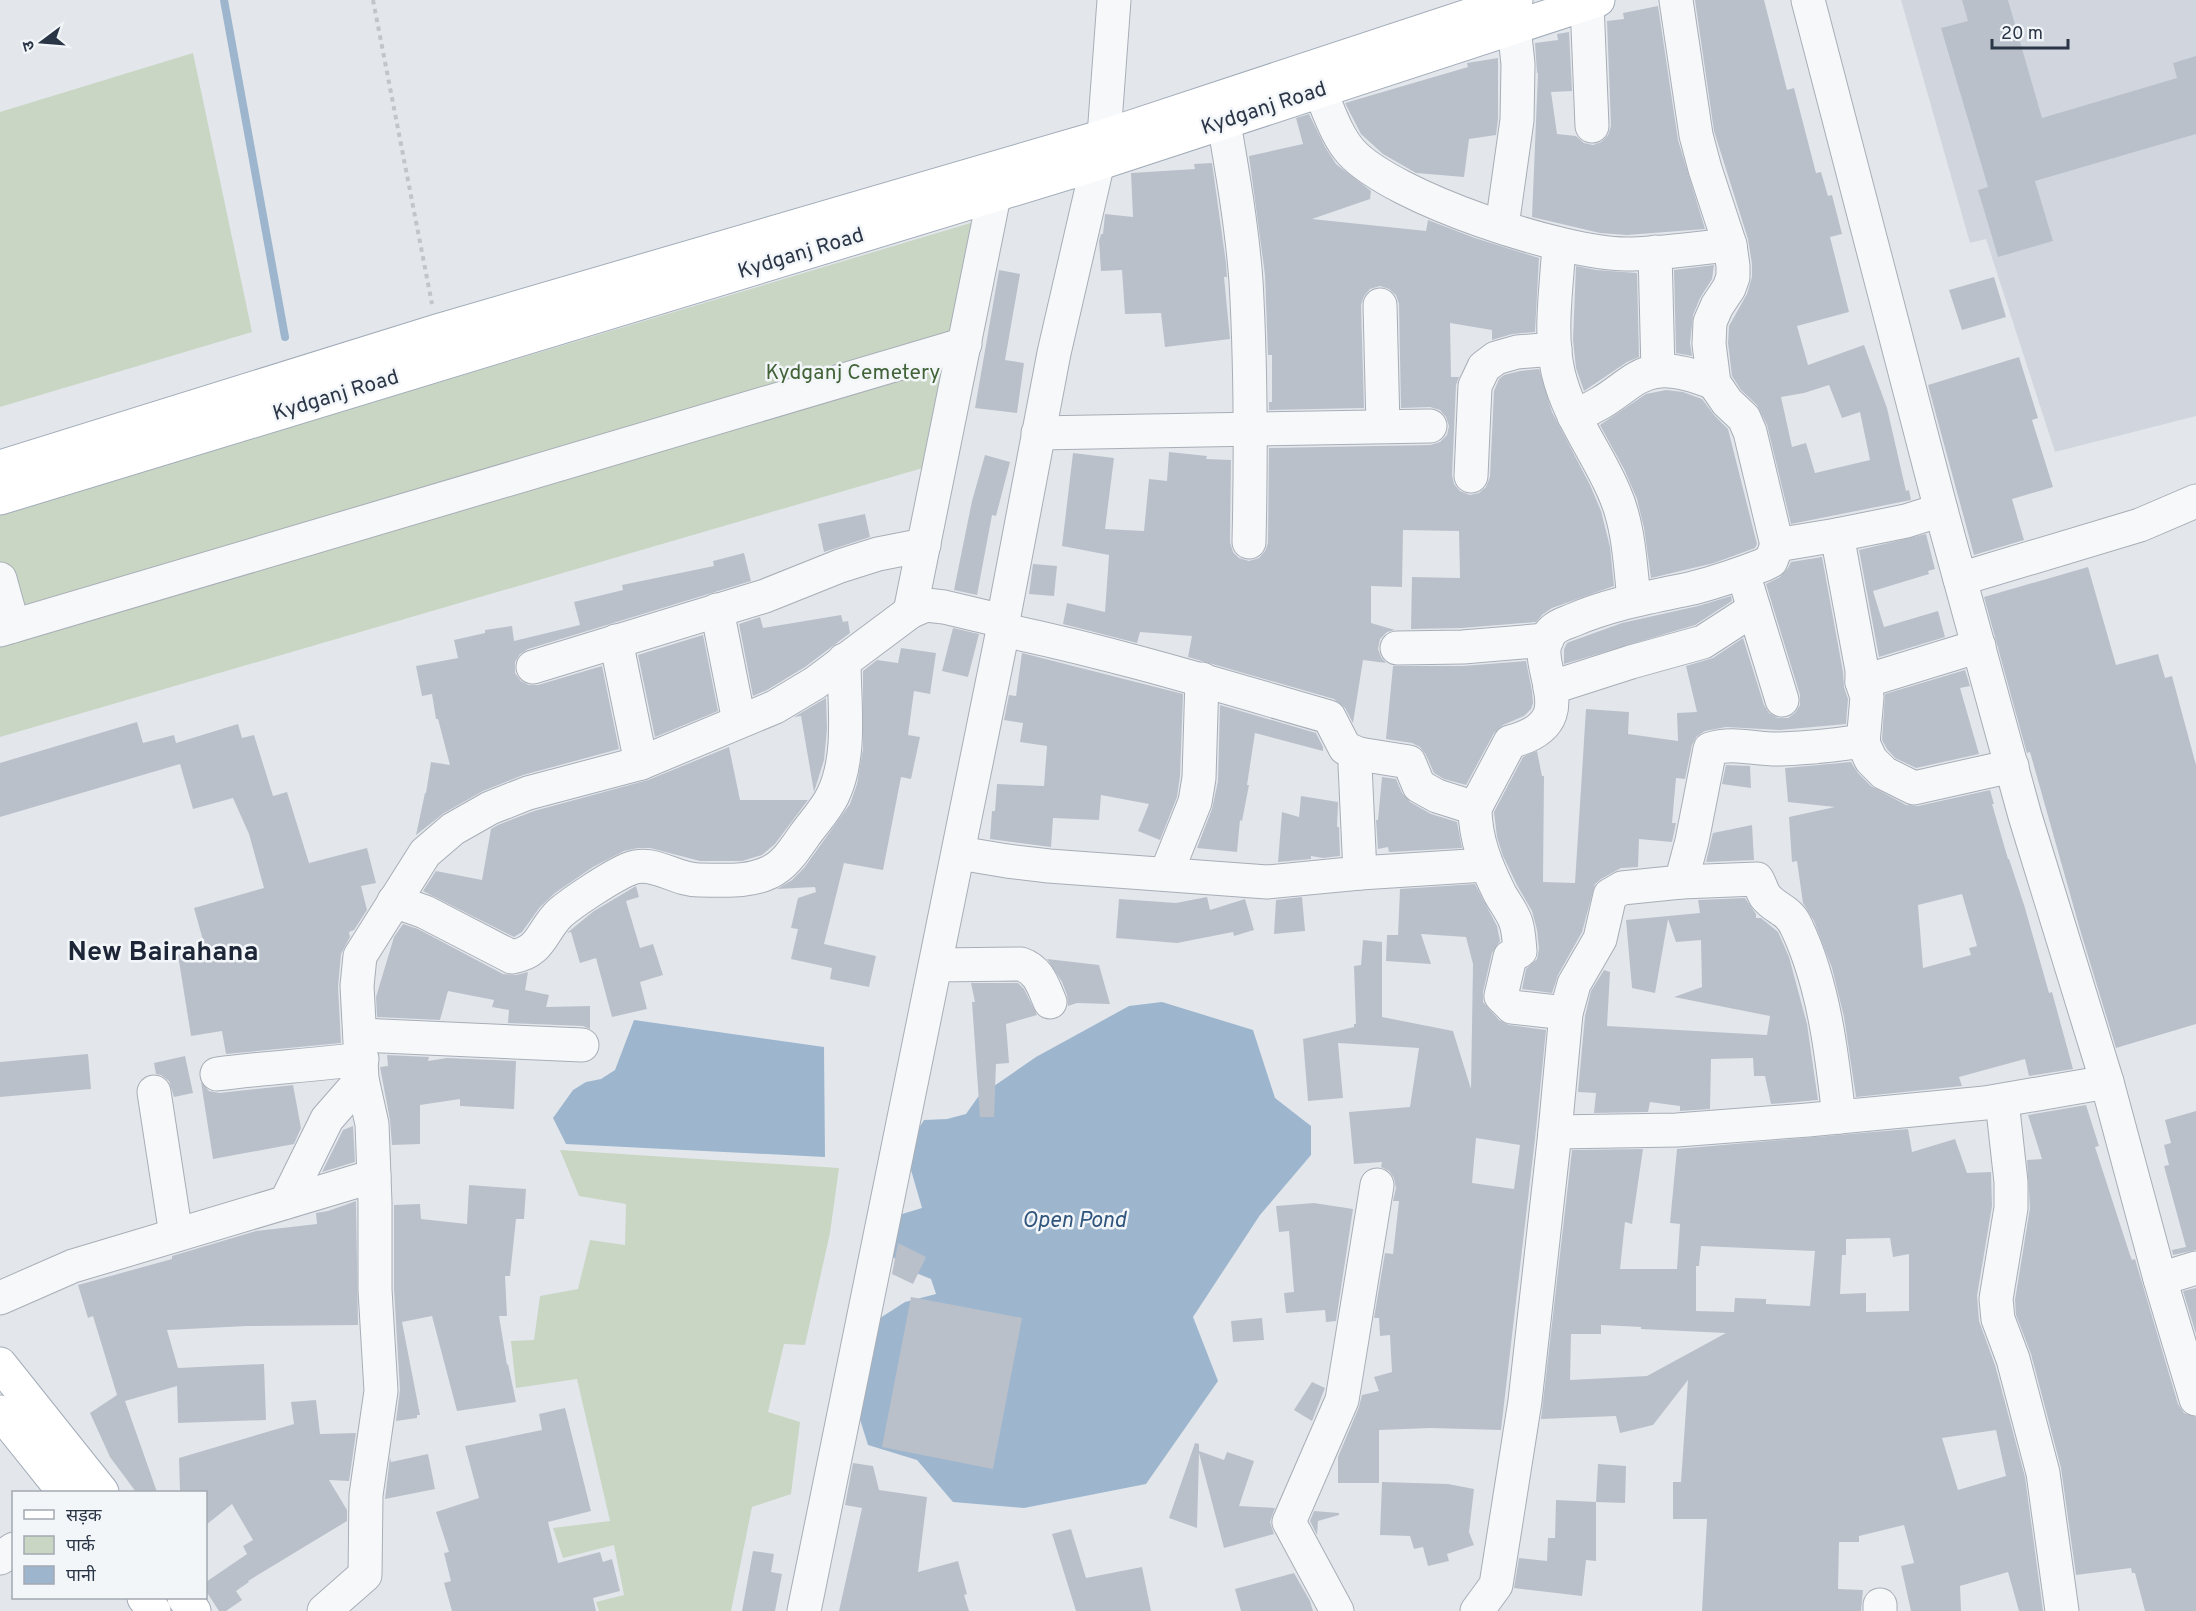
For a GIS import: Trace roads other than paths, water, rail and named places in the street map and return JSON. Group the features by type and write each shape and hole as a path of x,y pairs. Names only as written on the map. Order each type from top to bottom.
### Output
{"main road":[{"name":"Kydganj Road","path":"0,467 437,331 1100,150 1515,14 1592,2"},
{"name":"Kydganj Road","path":"0,498 994,196 1100,150 1224,123 1320,91 1515,14"},
{"path":"0,1364 101,1491"},
{"path":"0,1412 63,1491"},
{"path":"185,1599 194,1611"}],"street":[{"path":"804,1611 959,853 1054,353 1100,150 1114,0"},
{"path":"1566,1013 1512,1007 1501,996 1510,957 1520,951 1519,941 1516,921 1485,864 1476,831 1475,808 1510,742 1524,738 1547,722 1551,715 1552,701 1544,649 1551,631 1611,605 1695,587 1743,573 1771,561 1777,545 1750,432 1744,418 1727,402 1714,383 1709,344 1710,322 1733,277 1730,245 1696,135 1676,0"},
{"path":"1808,0 1941,510 2025,816 2107,1082 2160,1279 2196,1399"},
{"path":"1592,2 1592,126"},
{"path":"1502,226 1517,120 1518,64 1515,14"},
{"path":"1320,91 1336,128 1351,152 1375,171 1446,208 1577,249 1624,254 1730,245"},
{"path":"1224,123 1246,280 1252,429 1249,542"},
{"path":"927,608 924,545 994,196"},
{"path":"1559,244 1554,338 1558,370 1581,432 1604,471 1623,516 1634,599"},
{"path":"1655,252 1658,371"},
{"path":"1380,305 1383,426"},
{"path":"0,579 6,628 965,344"},
{"path":"1471,476 1475,386 1484,367 1496,358 1517,352 1555,349"},
{"path":"1574,416 1593,409 1630,381 1645,373 1676,370 1714,383"},
{"path":"1038,433 1430,426"},
{"path":"1960,579 2140,525 2196,501"},
{"path":"1777,545 1906,521 1941,510"},
{"path":"1837,535 1862,670 1862,682 1867,697 1863,743 1871,760 1884,773 1914,788 2012,766"},
{"path":"533,667 765,596 840,566 878,554 924,545"},
{"path":"1743,573 1782,700"},
{"path":"324,1611 365,1575 366,1495 381,1391 375,1290 372,1124 361,1058 357,986 360,956 425,853 453,830 490,808 528,793 641,764 775,707 927,608 1003,625 1202,679 1329,717 1345,748 1359,754 1409,762 1419,786 1437,796 1475,808"},
{"path":"1550,688 1703,642 1754,609"},
{"path":"717,610 739,721"},
{"path":"1397,648 1463,647 1547,640"},
{"path":"616,641 641,764"},
{"path":"1862,682 1979,646"},
{"path":"394,901 441,920 512,957 523,955 535,948 558,915 628,869 653,866 689,880 744,880 771,872 786,860 833,796 843,766 844,660"},
{"path":"1166,874 1195,802 1199,778 1202,679"},
{"path":"1681,882 1692,841 1710,749 1734,744 1778,749 1863,743"},
{"path":"1359,754 1355,765 1360,873"},
{"path":"959,853 1028,864 1267,882 1485,864"},
{"path":"1477,1611 1496,1585 1525,1401 1566,1013 1574,984 1600,939 1610,895 1622,888 1681,882 1757,879 1765,896 1790,914 1798,929 1817,985 1832,1053 1839,1117"},
{"path":"936,965 1021,964 1032,968 1040,978 1050,1002"},
{"path":"217,1074 361,1058 582,1045"},
{"path":"286,1202 327,1119 361,1058"},
{"path":"1555,1132 1677,1130 1839,1117 2002,1101 2107,1082"},
{"path":"154,1092 176,1235"},
{"path":"2002,1101 2012,1182 2010,1217 1996,1299 1998,1319 2013,1359 2043,1473 2062,1611"},
{"path":"0,1298 73,1266 374,1176"},
{"path":"1337,1611 1289,1522 1342,1400 1377,1185"},
{"path":"2160,1279 2196,1268"}],"water":[{"name":"Open Pond","path":"1162,1002 1253,1030 1275,1098 1311,1126 1311,1155 1260,1215 1193,1317 1218,1381 1146,1484 1024,1508 953,1502 917,1460 868,1445 857,1410 877,1320 905,1302 936,1294 931,1279 906,1269 892,1256 902,1214 922,1208 911,1170 912,1139 924,1120 947,1119 966,1114 978,1097 1036,1057 1129,1006"},
{"path":"634,1020 824,1047 825,1157 566,1144 553,1118 573,1090 586,1082 601,1079 615,1070"}],"waterway":[{"path":"224,0 285,337"}],"district":[{"name":"New Bairahana","path":"163,953"}],"park label":[{"name":"Kydganj Cemetery","path":"853,373"}]}
